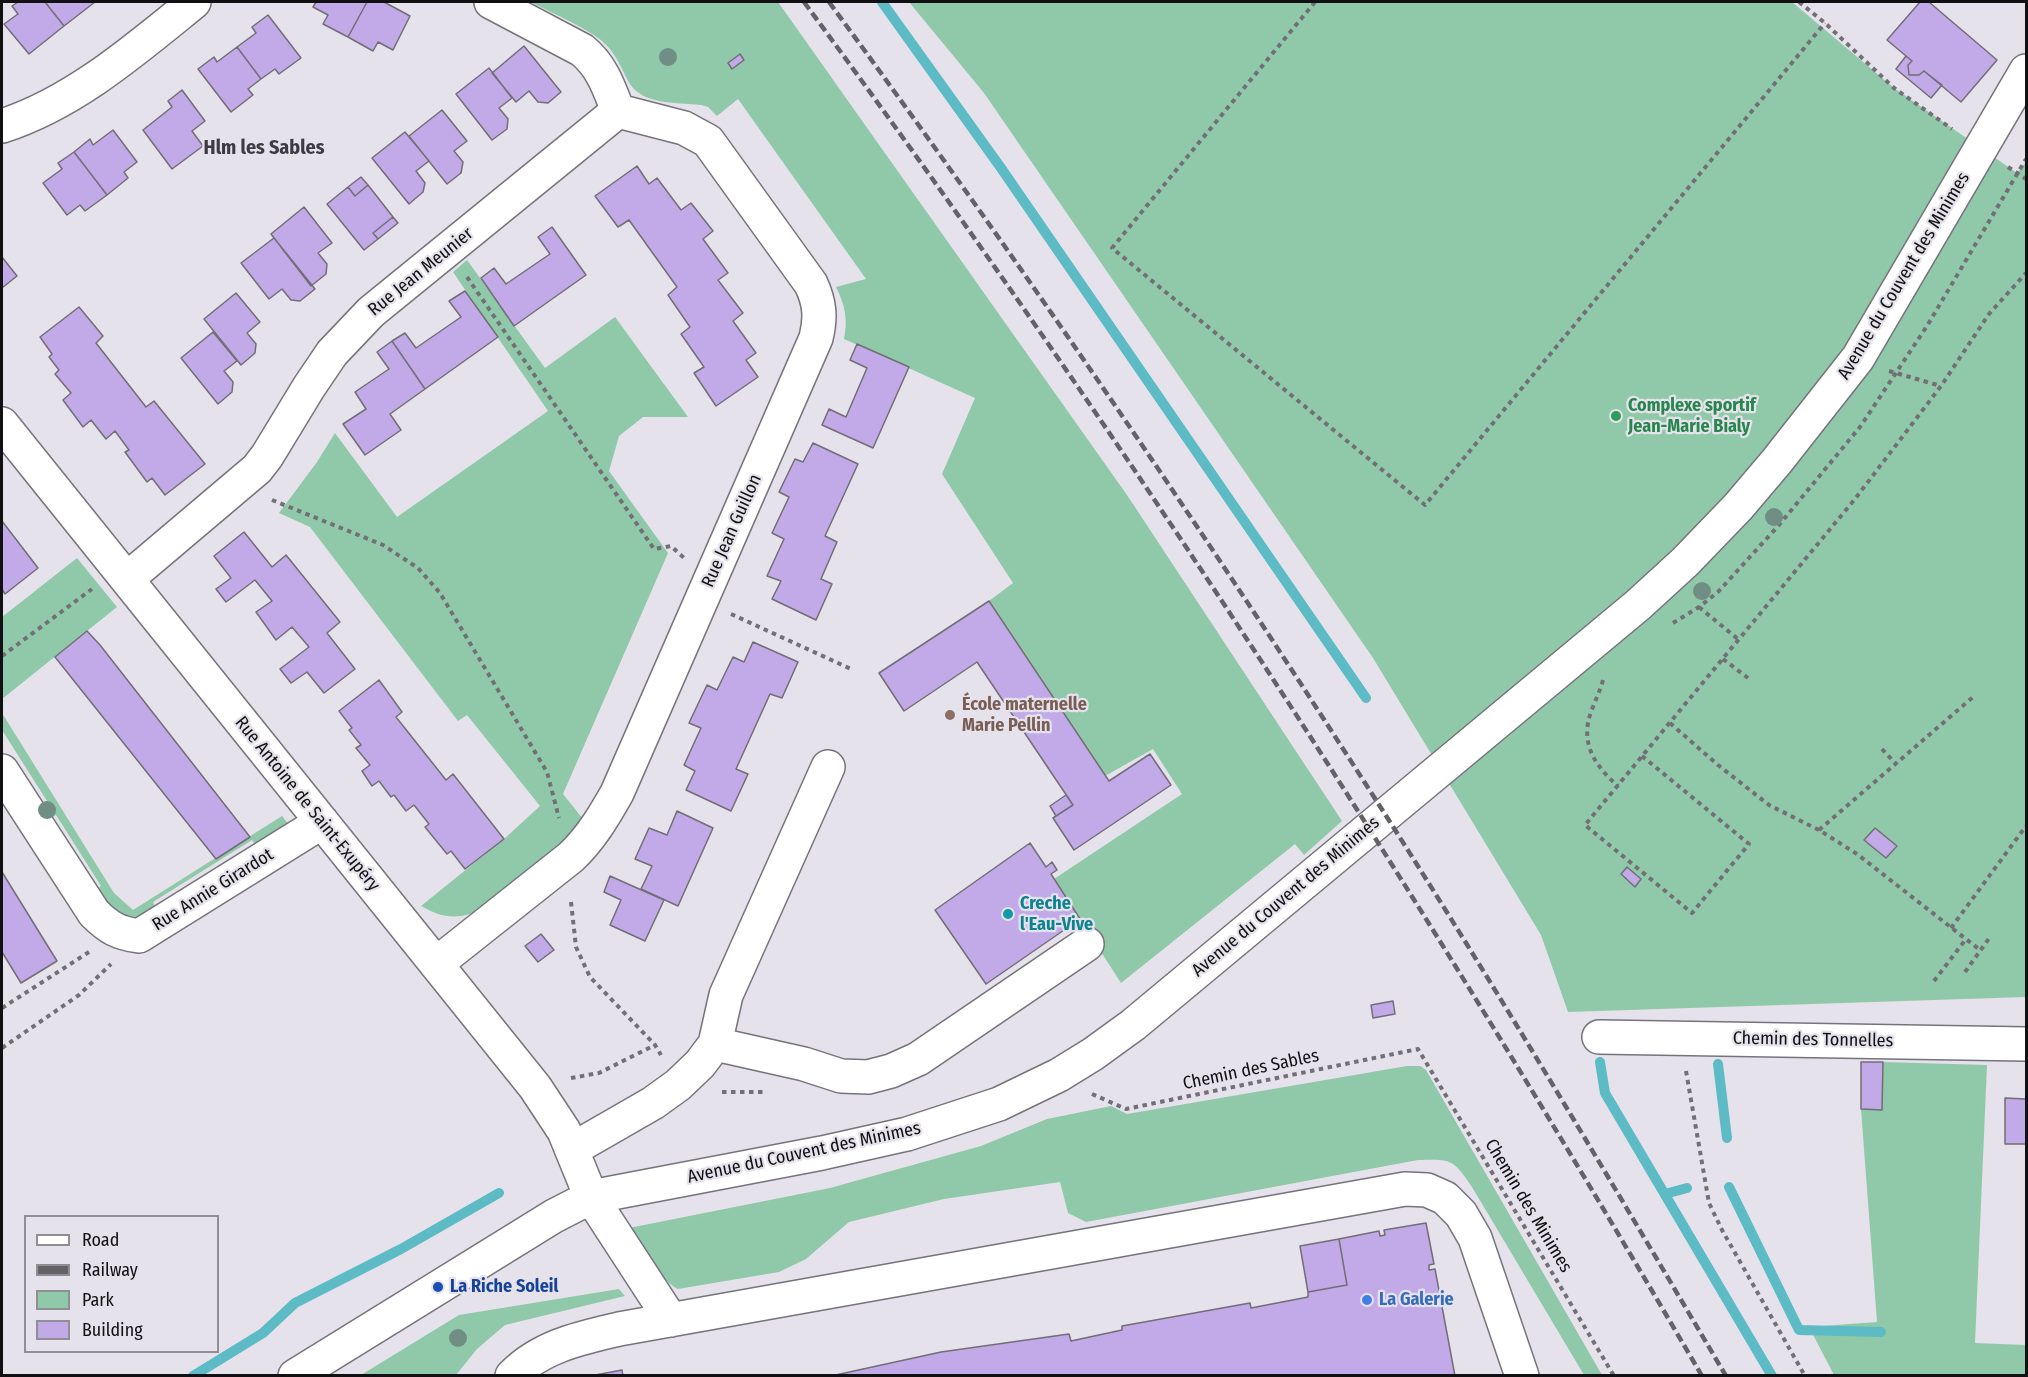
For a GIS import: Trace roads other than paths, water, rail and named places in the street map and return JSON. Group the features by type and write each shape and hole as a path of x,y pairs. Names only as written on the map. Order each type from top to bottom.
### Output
{"street":[{"path":"2,126 40,111 72,93 107,70 194,2"},
{"path":"491,2 582,50 601,71 618,111"},
{"name":"Avenue du Couvent des Minimes","path":"295,1376 573,1205 591,1197 822,1153 907,1134 999,1104 1059,1076 1133,1025 1638,605 1715,530 1777,461 1858,358 2026,71"},
{"name":"Rue Jean Meunier","path":"123,574 257,470 309,387 347,336 371,312 618,111"},
{"name":"Rue Jean Guillon","path":"436,964 571,857 593,833 617,793 816,338 820,313 817,297 811,284 708,141 684,128 618,111"},
{"name":"Rue Antoine de Saint-Exupéry","path":"2,424 535,1087 554,1113 573,1149 591,1197 671,1320"},
{"path":"573,1149 678,1085 700,1064 715,1044 726,995 828,767"},
{"name":"Rue Annie Girardot","path":"2,771 94,914 103,923 129,934 322,822"},
{"path":"715,1044 804,1064 841,1076 868,1077 891,1071 918,1059 1087,944"},
{"name":"Chemin des Tonnelles","path":"1599,1037 2026,1044"},
{"path":"512,1376 544,1352 569,1341 619,1329 1405,1189 1427,1190 1444,1198 1461,1214 1475,1238 1522,1376"}],"waterway":[{"path":"882,2 1001,168 1366,698"},
{"path":"1600,1062 1605,1093 1772,1376"},
{"path":"1718,1064 1727,1138"},
{"path":"1729,1187 1799,1330 1881,1332"},
{"path":"1665,1194 1687,1188"},
{"path":"193,1376 263,1333 295,1303 401,1249 499,1193"}],"railway":[{"path":"804,2 925,168 1043,336 1271,677 1491,1024 1598,1199 1702,1376"},
{"path":"829,2 970,197 1108,395 1309,696 1509,1012 1726,1376"}],"place":[{"name":"Complexe sportif Jean-Marie Bialy","path":"1616,416"},
{"name":"École maternelle Marie Pellin","path":"950,715"},
{"name":"Creche l'Eau-Vive","path":"1008,914"},
{"name":"La Riche Soleil","path":"438,1287"},
{"name":"La Galerie","path":"1367,1300"}],"district":[{"name":"Hlm les Sables","path":"264,148"}]}
